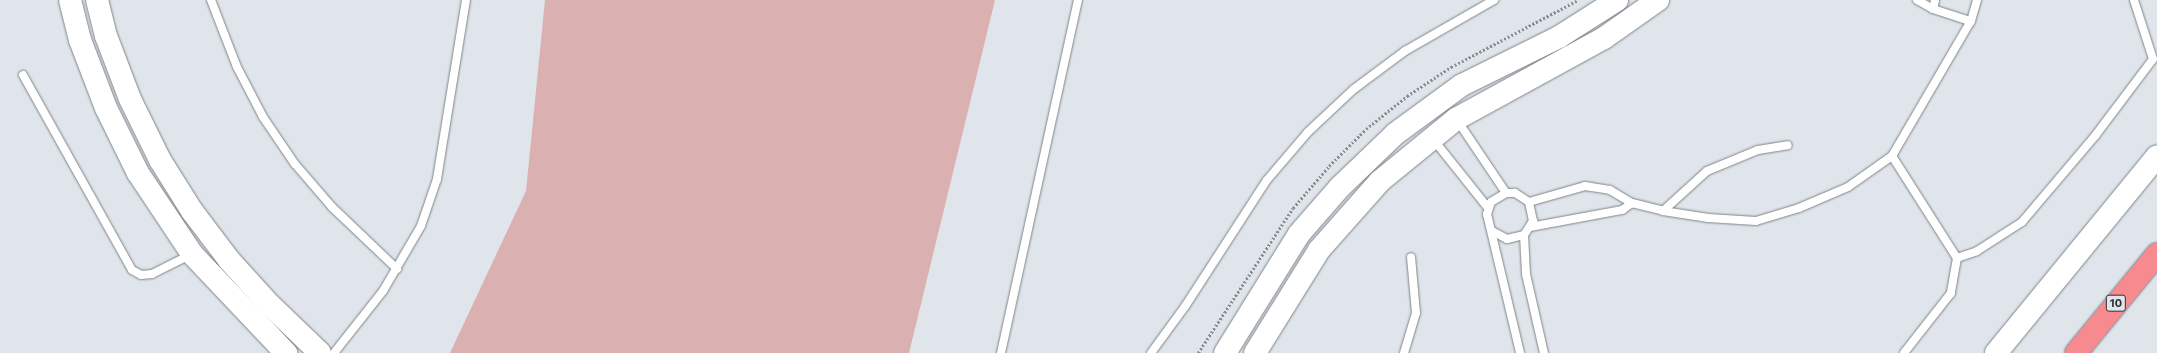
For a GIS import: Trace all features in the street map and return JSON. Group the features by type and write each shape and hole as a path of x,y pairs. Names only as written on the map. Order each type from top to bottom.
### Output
{"highway":[{"name":"10","path":"2076,353 2157,254"}],"street":[{"path":"70,0 80,40 106,108 138,173 192,254 286,353"},
{"path":"97,0 106,36 130,99 160,160 192,211 229,260 270,305 320,353"},
{"path":"1225,353 1284,258 1316,213 1370,157 1430,107 1469,81 1558,37 1617,0"},
{"path":"1255,353 1304,272 1326,241 1380,181 1444,127 1604,38 1658,0"},
{"path":"1430,107 1444,127"},
{"path":"1996,353 2157,156"},
{"path":"138,173 160,160"},
{"path":"2013,353 2157,178"}],"lane":[{"path":"211,0 237,67 263,117 295,164 332,207 397,269"},
{"path":"334,353 370,309 397,269 421,226 437,180 466,0"},
{"path":"1001,353 1078,0"},
{"path":"1151,353 1186,305 1267,180 1308,132 1354,89 1405,51 1494,0"},
{"path":"1917,0 1933,9 1971,20"},
{"path":"1933,9 1936,0"},
{"path":"1529,202 1585,186 1610,190 1632,203 1663,211 1708,218 1756,221 1798,208 1848,186 1892,156 1971,20 1977,0"},
{"path":"1957,258 1977,251 2022,222 2095,136 2154,59 2134,0"},
{"path":"23,75 132,270 141,275 152,274 192,254"},
{"path":"1444,127 1506,193"},
{"path":"1444,127 1488,208"},
{"path":"1663,211 1707,171 1758,150 1788,145"},
{"path":"1892,156 1957,258 1951,293 1904,353"},
{"path":"1520,353 1492,231 1487,220 1488,208 1495,198 1506,193 1519,194 1529,202 1533,214 1530,227 1524,235 1526,274 1544,353"},
{"path":"1530,227 1622,210 1632,203"},
{"path":"1492,231 1507,239 1524,235"},
{"path":"1404,353 1416,313 1411,258"}],"shaded area":[{"path":"545,0 995,0 909,353 450,353 526,191"}]}
